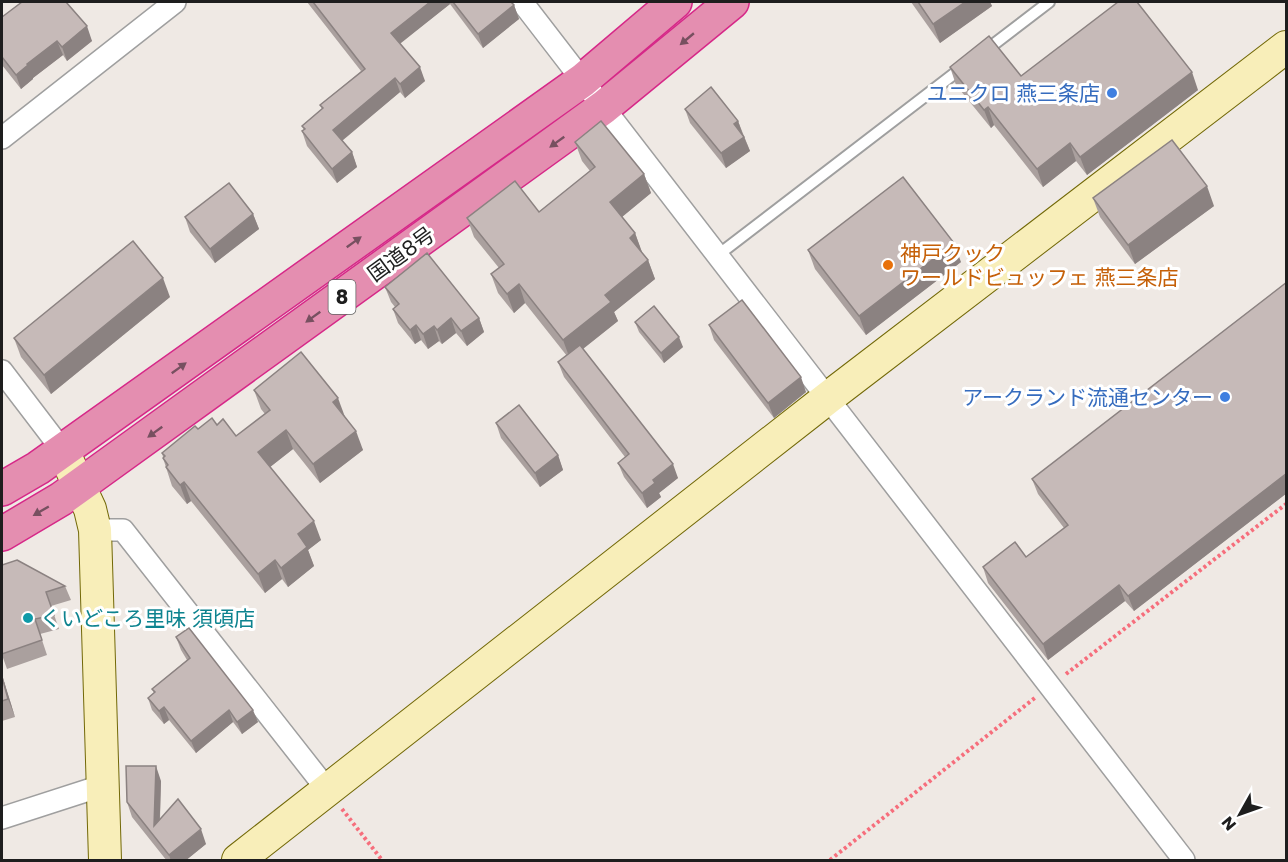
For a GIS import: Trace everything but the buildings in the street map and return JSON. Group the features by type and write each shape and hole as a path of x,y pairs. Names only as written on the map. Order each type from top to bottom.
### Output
{"highway":[{"name":"国道8号","path":"2,489 63,451 583,80 675,2"},
{"name":"国道8号","path":"2,534 61,499 604,107 732,2"}],"street":[{"path":"2,138 175,2"},
{"path":"522,2 829,397 1184,861"},
{"path":"238,861 829,397 1287,47"},
{"path":"2,371 63,451 90,509 95,530 105,861"},
{"path":"95,530 123,530 328,792"},
{"path":"2,818 101,786"}],"lane":[{"path":"718,255 1049,2"}],"path":[{"path":"830,861 1050,686 1287,504"},
{"path":"328,792 382,861"}],"place":[{"name":"ユニクロ 燕三条店","path":"1112,93"},
{"name":"神戸クック ワールドビュッフェ 燕三条店","path":"888,265"},
{"name":"アークランド流通センター","path":"1225,397"},
{"name":"くいどころ里味 須頃店","path":"28,618"}]}
